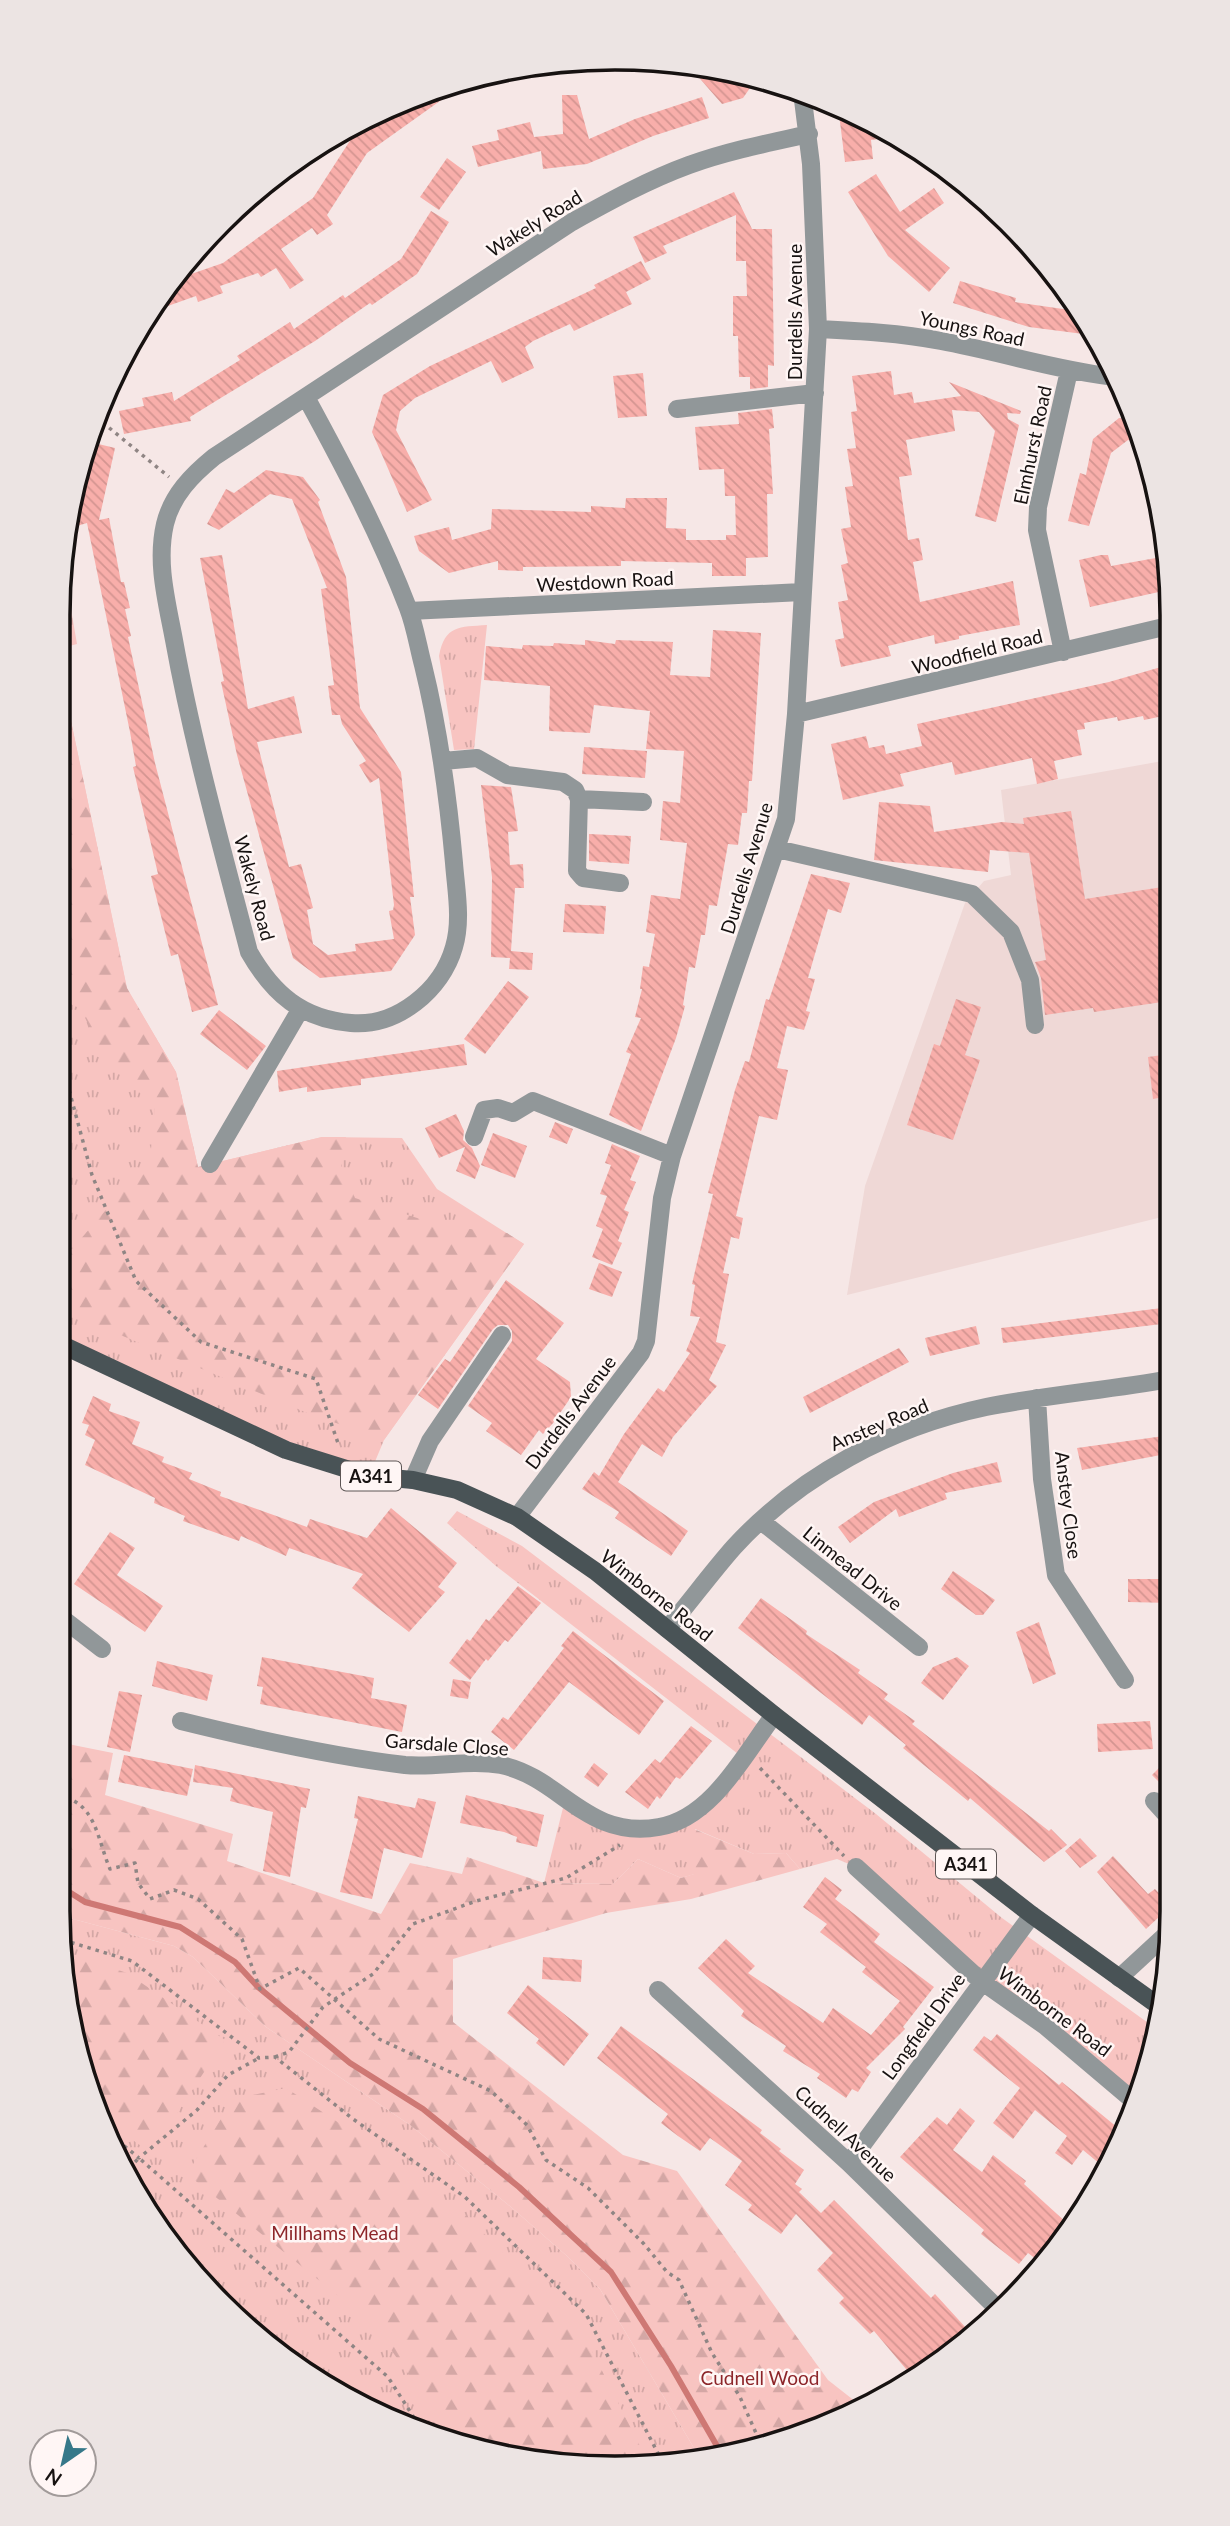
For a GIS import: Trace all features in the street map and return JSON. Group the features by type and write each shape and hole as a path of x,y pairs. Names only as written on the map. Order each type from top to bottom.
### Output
{"main road":[{"name":"Wimborne Road","path":"70,1349 286,1450 348,1471 413,1480 457,1490 517,1517 595,1572 1032,1915 1152,2001"}],"street":[{"name":"Durdells Avenue","path":"517,1517 641,1353 646,1341 662,1198 672,1156 786,819 796,714 818,329 809,134 804,104"},
{"name":"Wakely Road","path":"307,399 374,527 409,611 436,716 459,919 455,947 442,972 411,1007 386,1020 358,1024 336,1022 300,1010 280,995 262,975 249,952 185,702 163,579 161,549 166,522 182,487 214,457 307,399 565,226 632,189 688,165 738,149 809,134"},
{"name":"Youngs Road","path":"818,329 874,331 942,341 1069,371 1105,376"},
{"name":"Elmhurst Road","path":"1063,652 1037,530 1038,507 1069,371"},
{"path":"677,409 815,393"},
{"name":"Westdown Road","path":"409,611 802,592"},
{"name":"Woodfield Road","path":"796,714 1160,628"},
{"path":"443,761 477,758 507,775 563,782 575,790 579,799 577,871 583,878 620,883"},
{"path":"579,799 643,802"},
{"path":"777,849 972,894 1011,932 1030,980 1035,1025"},
{"path":"210,1164 300,1010"},
{"path":"474,1137 484,1110 498,1108 513,1113 533,1101 672,1156"},
{"path":"413,1480 430,1441 502,1335"},
{"name":"Anstey Road","path":"667,1629 734,1547 761,1521 829,1469 866,1449 915,1427 984,1408 1160,1380"},
{"name":"Anstey Close","path":"1037,1398 1042,1479 1056,1575 1125,1679"},
{"name":"Linmead Drive","path":"761,1521 919,1647"},
{"path":"70,1624 102,1649"},
{"name":"Garsdale Close","path":"181,1721 407,1765 501,1765 528,1774 586,1815 609,1826 649,1828 685,1818 704,1805 774,1715"},
{"path":"1154,1801 1160,1808"},
{"name":"Wimborne Road","path":"856,1867 981,1981 1045,2026 1128,2096"},
{"name":"Longfield Drive","path":"849,2163 1032,1915"},
{"path":"1119,1978 1159,1941"},
{"name":"Cudnell Avenue","path":"658,1990 849,2163 992,2303"}],"path":[{"path":"105,424 182,487"},
{"path":"70,1093 92,1175 136,1281 201,1342 316,1379 348,1471"},
{"path":"745,1753 856,1867"},
{"path":"70,1798 89,1812 110,1869 135,1863 138,1883 150,1899 174,1890 198,1899 242,1939 260,1989 299,1968 379,2039 492,2091 527,2125 547,2160 588,2188 644,2244 667,2272 679,2280 712,2353 740,2397 758,2437"},
{"path":"133,2164 197,2110 228,2075 259,2058 275,2057 289,2052 319,2010 373,1975 413,1924 476,1901 566,1878 649,1828"},
{"path":"71,1942 132,1961 259,2058"},
{"path":"275,2057 353,2119 465,2197 586,2314 658,2454"},
{"path":"122,2144 388,2377 414,2418"}],"shaded area":[{"path":"1160,761 1160,1217 847,1295 865,1186 965,903 984,881 1011,875 1001,790"}],"green space":[{"path":"70,605 77,644 70,646"},
{"path":"487,625 474,749 454,750 439,656 449,633 469,626"},
{"path":"70,716 127,989 176,1072 198,1167 322,1137 402,1138 437,1189 524,1244 384,1440 369,1476 70,1348"},
{"path":"70,716 127,988 176,1072 198,1167 322,1137 346,1137 341,1165 355,1198 442,1226 507,1233 524,1244 384,1440 305,1412 70,1314 70,1248 72,1249 150,1159 155,1109 101,1052 81,1009 70,1004"},
{"path":"457,1511 522,1546 876,1814 1002,1918 1148,2023 1128,2096 856,1867 837,1859 800,1869 786,1853 754,1854 695,1829 695,1874 681,1878 638,1859 613,1884 544,1883 565,1800 609,1826 685,1818 742,1757 496,1566 447,1523"},
{"name":"Cudnell Wood","path":"70,1744 113,1753 105,1795 233,1834 227,1861 381,1914 410,1863 462,1874 467,1857 544,1883 613,1884 638,1859 681,1878 694,1874 694,1829 754,1854 786,1853 800,1869 691,1899 606,1913 453,1959 453,2022 623,2155 677,2171 828,2380 854,2401 790,2427 721,2446 695,2450 600,2289 567,2256 410,2125 266,2027 193,1957 174,1946 70,1918"},
{"name":"Millhams Mead","path":"70,1918 174,1946 193,1957 266,2027 410,2125 511,2207 600,2289 695,2450 615,2456 579,2455 509,2446 406,2415 342,2383 312,2364 256,2321 205,2270 162,2214 143,2184 111,2120 89,2052 75,1982"},
{"path":"72,1954 127,1973 225,2040 151,2153 114,2127 111,2120 80,2017"},
{"path":"286,2088 374,2146 468,2217 585,2337 645,2455 579,2455 544,2451 509,2446 447,2429 372,2323 187,2174 233,2099"}],"building":[{"path":"698,77 750,88 743,98 722,104"},
{"path":"562,95 577,95 589,139 635,119 702,97 709,118 653,136 587,164 543,169 541,151 478,167 472,146 499,140 497,130 530,122 534,137 563,134"},
{"path":"445,98 367,153 327,215 333,224 317,235 312,228 281,249 304,280 290,289 276,268 261,277 258,273 220,286 223,293 198,302 196,296 166,307 190,274 223,263 313,198 351,138 406,111"},
{"path":"840,118 880,139 871,140 873,159 845,162"},
{"path":"447,158 466,172 439,210 420,197"},
{"path":"876,174 900,212 934,188 944,203 905,230 950,268 929,292 888,256 848,192"},
{"path":"734,192 752,229 772,229 774,366 768,365 768,387 750,389 750,377 739,377 738,336 733,336 733,296 747,296 746,261 736,261 736,215 663,246 667,253 645,263 633,237"},
{"path":"431,211 449,222 417,274 315,341 190,417 191,421 124,434 119,411 144,406 142,398 172,392 174,401 240,360 237,356 290,322 294,329 343,295 345,298 401,259"},
{"path":"641,261 651,279 626,292 632,304 574,331 570,324 533,341 525,347 534,368 502,383 491,361 415,398 400,411 396,430 432,500 407,512 372,432 383,395 430,366 596,288 594,285"},
{"path":"960,281 1016,298 1015,302 1066,309 1081,334 1029,327 953,303"},
{"path":"891,371 894,395 912,392 914,403 961,396 949,382 1021,411 1020,414 1007,413 1008,419 1019,425 996,522 975,516 995,431 979,412 952,410 955,431 906,440 912,475 899,477 908,540 919,538 923,560 913,562 920,602 1013,581 1020,625 959,636 959,639 935,644 934,635 888,646 891,656 841,667 835,640 844,638 838,602 848,600 841,565 848,563 841,529 851,527 845,487 853,486 847,449 856,448 851,412 857,411 852,376"},
{"path":"643,373 647,416 618,418 613,376"},
{"path":"772,409 774,428 769,429 773,494 767,494 768,557 746,558 746,576 712,576 712,563 621,561 621,566 523,567 523,571 498,570 498,561 449,573 419,551 414,536 449,527 452,540 491,529 492,509 591,512 591,506 625,508 626,498 667,498 666,528 686,529 686,540 726,540 726,535 736,535 735,496 725,496 724,469 699,470 695,427 739,424 738,413"},
{"path":"1119,418 1123,419 1131,440 1111,453 1089,526 1068,521 1080,473 1086,475 1093,439"},
{"path":"98,444 115,448 99,520 109,518 121,582 124,582 130,608 125,609 131,636 128,637 155,763 218,1005 192,1012 178,954 171,956 151,876 158,874 133,767 136,766 130,732 87,523 78,526"},
{"path":"266,470 303,477 320,500 318,502 346,577 360,708 401,772 414,897 410,897 415,935 391,971 320,978 293,958 237,755 221,682 224,681 200,558 222,555 248,709 294,696 302,733 257,742 289,867 301,864 313,908 307,910 313,944 328,955 356,951 355,944 394,939 389,911 393,910 394,905 379,778 370,783 359,765 366,761 342,724 340,715 332,715 328,686 334,685 321,589 327,588 292,499 270,494 219,530 207,524 226,489 234,493"},
{"path":"1108,555 1111,566 1157,558 1159,592 1090,607 1079,560"},
{"path":"713,630 761,633 752,781 749,781 747,813 742,813 738,845 728,844 717,906 709,905 705,935 701,935 695,968 689,967 685,1006 676,1038 641,1131 609,1115 631,1054 626,1052 641,1018 635,1017 642,989 643,966 649,967 655,934 646,932 651,895 680,899 687,843 660,840 663,801 680,803 684,751 646,749 650,711 594,705 590,733 549,731 550,686 484,680 486,646 522,649 523,645 553,646 554,643 585,645 585,640 615,644 616,640 673,642 670,675 710,677"},
{"path":"1160,667 1160,717 1144,720 1143,716 1118,721 1117,717 1084,723 1085,729 1077,730 1082,755 1054,761 1058,779 1037,784 1032,758 955,775 952,762 900,774 904,786 843,800 831,744 866,736 869,748 884,745 886,754 922,746 917,724 1109,682"},
{"path":"584,747 647,751 645,778 582,774"},
{"path":"481,785 511,787 518,831 508,832 510,865 523,864 524,888 515,888 511,951 533,953 532,970 509,969 510,958 491,957 492,877"},
{"path":"879,802 930,806 934,832 1002,822 1024,824 1023,818 1071,811 1085,899 1160,887 1160,1002 1094,1012 1093,1008 1045,1015 1041,978 1035,962 1046,960 1029,853 990,850 988,872 874,860"},
{"path":"589,834 631,836 629,864 589,861"},
{"path":"811,874 850,883 841,913 828,909 808,978 815,979 804,1030 787,1026 777,1068 788,1070 777,1120 759,1116 736,1216 743,1218 739,1239 731,1237 723,1273 729,1274 716,1342 726,1345 709,1380 717,1386 673,1437 662,1457 642,1444 618,1482 688,1531 671,1556 615,1518 619,1512 582,1489 594,1472 599,1476 624,1434 658,1388 664,1392 690,1353 686,1351 700,1317 690,1316 695,1285 692,1284 713,1194 708,1193 735,1090 745,1061 749,1062 766,999 769,1000"},
{"path":"565,904 606,906 604,934 563,932"},
{"path":"508,981 529,997 485,1054 464,1039"},
{"path":"956,999 981,1007 965,1055 980,1060 953,1140 907,1125 934,1044 940,1046"},
{"path":"219,1010 266,1046 247,1070 200,1034"},
{"path":"464,1044 467,1065 361,1079 361,1085 307,1092 307,1087 279,1092 277,1071"},
{"path":"1160,1055 1160,1098 1153,1099 1148,1057"},
{"path":"456,1114 464,1131 463,1140 472,1148 480,1166 475,1179 456,1171 465,1147 439,1158 425,1128"},
{"path":"555,1122 573,1129 567,1144 549,1137"},
{"path":"493,1133 527,1146 515,1178 481,1165"},
{"path":"612,1144 640,1156 630,1180 636,1182 624,1210 629,1212 618,1241 622,1243 612,1265 592,1257 603,1229 596,1226 607,1196 600,1194 611,1165 605,1163"},
{"path":"599,1263 622,1272 612,1297 589,1289"},
{"path":"506,1280 564,1323 536,1359 570,1382 571,1397 554,1422 543,1434 539,1430 521,1455 486,1431 492,1423 468,1406 512,1341 512,1331 508,1325 498,1325 493,1329 438,1409 418,1395 445,1359 450,1362"},
{"path":"1160,1308 1160,1324 1003,1343 1001,1328"},
{"path":"976,1326 980,1344 930,1356 925,1338"},
{"path":"899,1348 909,1362 810,1413 803,1397"},
{"path":"93,1396 111,1404 109,1411 140,1422 132,1444 164,1457 162,1462 192,1473 189,1479 221,1492 220,1496 307,1527 310,1519 367,1538 391,1508 457,1563 438,1587 445,1592 409,1632 352,1588 363,1574 289,1548 286,1556 241,1536 239,1541 183,1521 185,1516 154,1503 155,1498 85,1465 95,1440 85,1435 89,1425 82,1423"},
{"path":"1160,1437 1160,1455 1082,1470 1077,1448"},
{"path":"997,1462 1002,1482 945,1493 947,1499 899,1517 896,1509 850,1543 838,1527 874,1502 953,1473"},
{"path":"110,1532 135,1548 117,1575 163,1606 145,1632 74,1584"},
{"path":"953,1571 995,1600 983,1615 976,1615 941,1589"},
{"path":"1128,1579 1160,1579 1160,1603 1128,1602"},
{"path":"518,1586 541,1603 508,1642 505,1640 488,1661 486,1659 470,1680 449,1663 467,1639 470,1641 486,1619 489,1621"},
{"path":"761,1598 807,1631 806,1634 860,1670 858,1673 888,1694 884,1699 915,1721 912,1724 1049,1831 1051,1829 1067,1845 1044,1862 970,1798 968,1801 903,1748 906,1745 869,1715 862,1725 738,1628"},
{"path":"1039,1622 1056,1674 1033,1684 1016,1632"},
{"path":"573,1631 664,1701 639,1735 569,1682 514,1750 491,1732 503,1717 508,1720 564,1648 561,1646"},
{"path":"262,1657 374,1678 371,1698 407,1705 402,1732 260,1704 263,1687 257,1686"},
{"path":"957,1657 969,1666 943,1700 921,1683 933,1667"},
{"path":"157,1661 213,1675 207,1701 152,1686"},
{"path":"453,1679 471,1682 468,1699 450,1696"},
{"path":"119,1691 142,1695 130,1752 107,1747"},
{"path":"1150,1721 1153,1749 1098,1752 1097,1724"},
{"path":"691,1726 712,1741 680,1779 676,1777 660,1799 657,1796 648,1809 625,1792 655,1759 660,1763"},
{"path":"124,1755 193,1769 187,1796 118,1782"},
{"path":"594,1763 608,1774 598,1787 584,1777"},
{"path":"195,1765 310,1789 306,1808 301,1807 290,1877 263,1871 273,1812 230,1801 233,1788 193,1782"},
{"path":"1160,1767 1160,1783 1152,1775"},
{"path":"466,1795 544,1815 537,1847 516,1842 517,1837 504,1832 460,1823"},
{"path":"358,1796 415,1808 418,1798 436,1802 422,1858 384,1848 372,1899 340,1892 358,1819 354,1818"},
{"path":"1080,1838 1097,1856 1080,1868 1065,1851"},
{"path":"1113,1856 1148,1894 1155,1889 1160,1894 1160,1916 1146,1929 1097,1872"},
{"path":"825,1877 842,1890 835,1899 880,1934 874,1942 934,1987 903,2027 905,2029 866,2068 871,2072 858,2092 852,2089 846,2098 817,2078 820,2074 783,2051 786,2046 741,2016 744,2011 698,1968 726,1939 755,1966 748,1973 823,2023 833,2008 871,2035 900,2001 862,1972 866,1967 820,1932 827,1924 803,1907"},
{"path":"543,1957 582,1960 581,1982 542,1979"},
{"path":"528,1985 589,2034 564,2066 536,2043 539,2039 507,2013"},
{"path":"621,2026 762,2130 760,2133 804,2170 795,2184 802,2189 799,2192 821,2213 834,2200 931,2298 935,2294 966,2328 907,2371 874,2331 870,2334 839,2303 844,2298 817,2270 833,2253 796,2214 781,2234 748,2210 752,2205 725,2185 742,2161 710,2138 700,2151 678,2136 661,2123 668,2114 597,2058"},
{"path":"997,2034 1059,2085 1062,2082 1116,2126 1098,2163 1083,2150 1072,2165 1055,2153 1067,2136 1035,2110 1013,2139 993,2123 1020,2088 973,2050 984,2036 991,2041"},
{"path":"960,2108 975,2121 953,2150 982,2172 993,2155 1026,2181 1024,2184 1064,2220 1035,2258 1028,2253 1019,2264 981,2234 984,2230 900,2157 937,2117 947,2125"}],"waterway":[{"path":"70,1893 85,1902 180,1927 235,1962 258,1987 350,2063 423,2109 519,2187 611,2272 671,2366 717,2447"}]}
